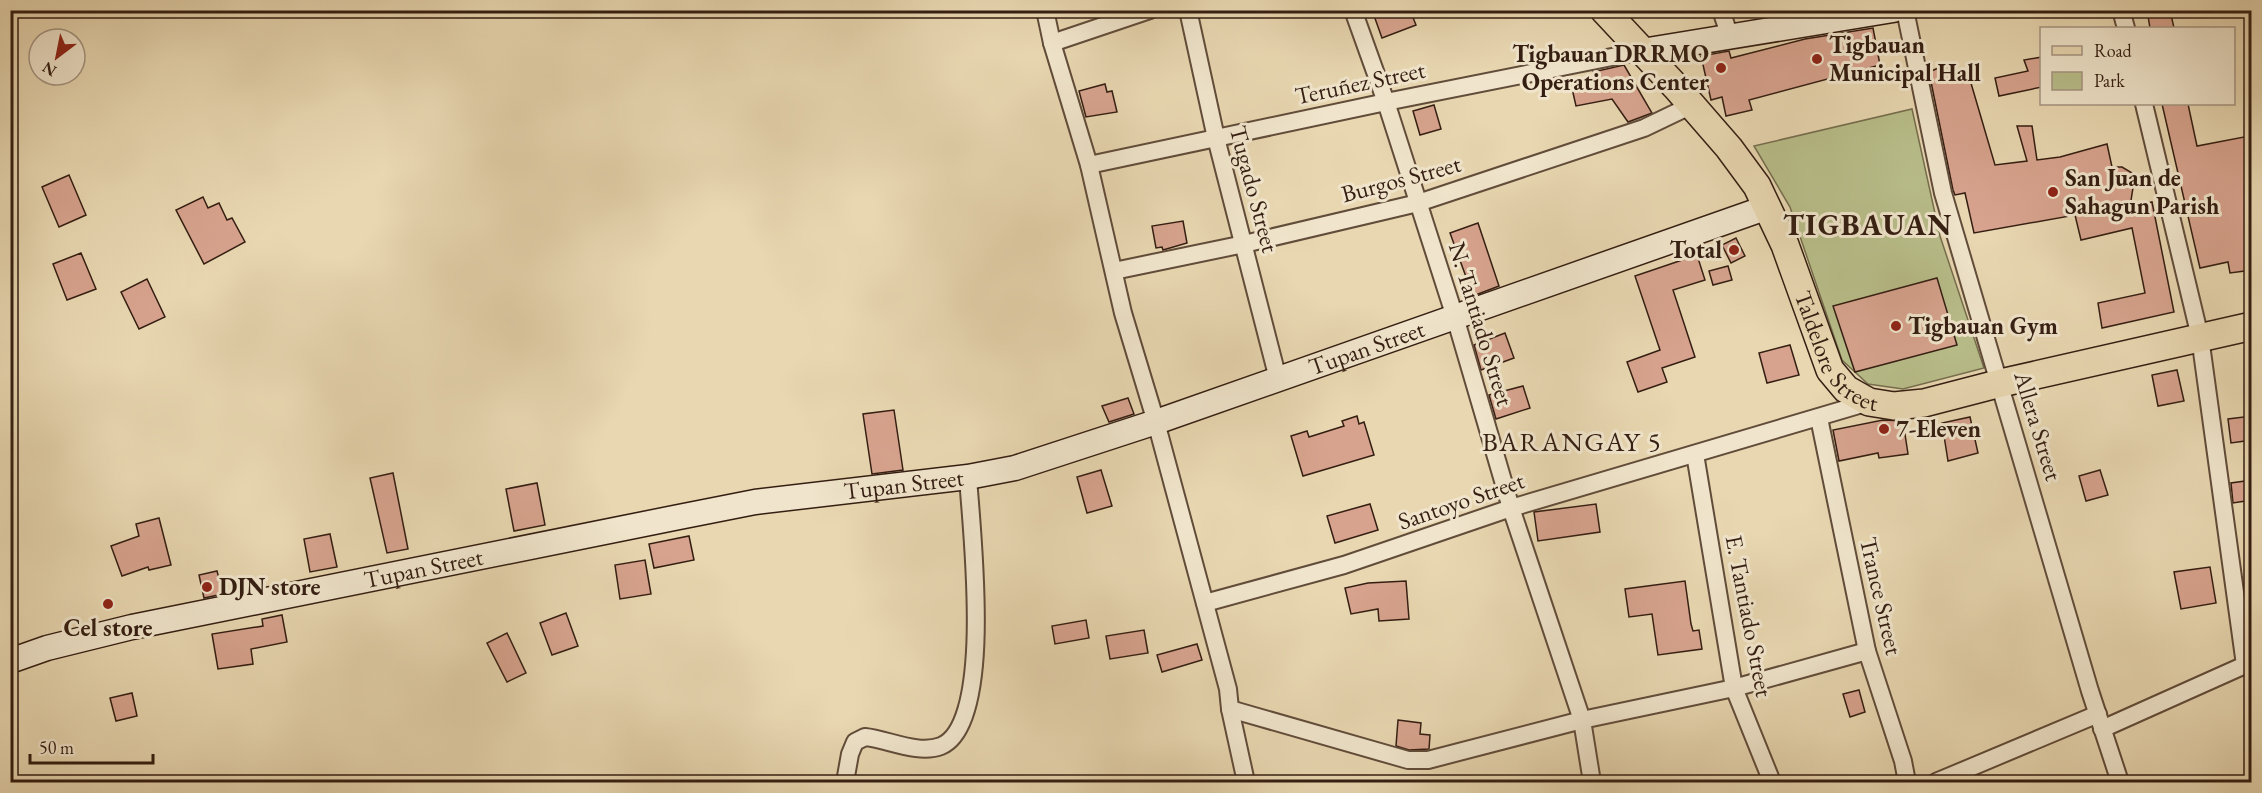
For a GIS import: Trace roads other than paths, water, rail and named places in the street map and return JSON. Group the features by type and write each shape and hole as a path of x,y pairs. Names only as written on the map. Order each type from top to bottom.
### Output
{"main road":[{"name":"Taldelore Street","path":"1604,10 1692,105 1757,186 1785,245 1830,370 1846,389 1869,402 1894,406 1924,403 2001,383 2252,326"},
{"path":"1642,51 1893,10"},
{"name":"Tupan Street","path":"10,661 47,648 132,627 755,502 968,477 1036,462 1768,207"}],"street":[{"path":"1045,10 1052,43 1089,165 1123,313 1156,422 1228,689 1246,783"},
{"path":"1052,43 1150,10"},
{"name":"Tugado Street","path":"1188,10 1216,138 1278,379"},
{"name":"N. Tantiado Street","path":"1353,10 1386,102 1455,317 1511,508 1582,720 1592,783"},
{"path":"1721,10 1730,37"},
{"name":"Allera Street","path":"1905,10 1943,193 2120,783"},
{"path":"2121,10 2126,27"},
{"name":"Teruñez Street","path":"1089,165 1642,51"},
{"name":"Burgos Street","path":"1114,271 1244,244 1418,203 1644,128 1692,105"},
{"path":"1936,783 2100,722 2245,664 2200,337 2144,105"},
{"name":"Santoyo Street","path":"1205,603 1344,565 1511,508 1869,402"},
{"name":"Trance Street","path":"1819,418 1867,651 1903,761 1907,783"},
{"name":"E. Tantiado Street","path":"1695,454 1734,688 1772,783"},
{"path":"845,783 850,754 855,741 865,736 916,749 941,746 962,723 972,687 977,644 968,477"},
{"path":"1230,709 1408,760 1428,760 1582,720 1734,688 1867,651"}],"place":[{"name":"Tigbauan Municipal Hall","path":"1817,59"},
{"name":"Tigbauan DRRMO Operations Center","path":"1721,68"},
{"name":"San Juan de Sahagun Parish","path":"2053,192"},
{"name":"Total","path":"1734,250"},
{"name":"Tigbauan Gym","path":"1896,326"},
{"name":"7-Eleven","path":"1884,429"},
{"name":"DJN store","path":"207,587"},
{"name":"Cel store","path":"108,604"}],"district":[{"name":"TIGBAUAN","path":"1868,225"},
{"name":"BARANGAY 5","path":"1572,442"}]}
